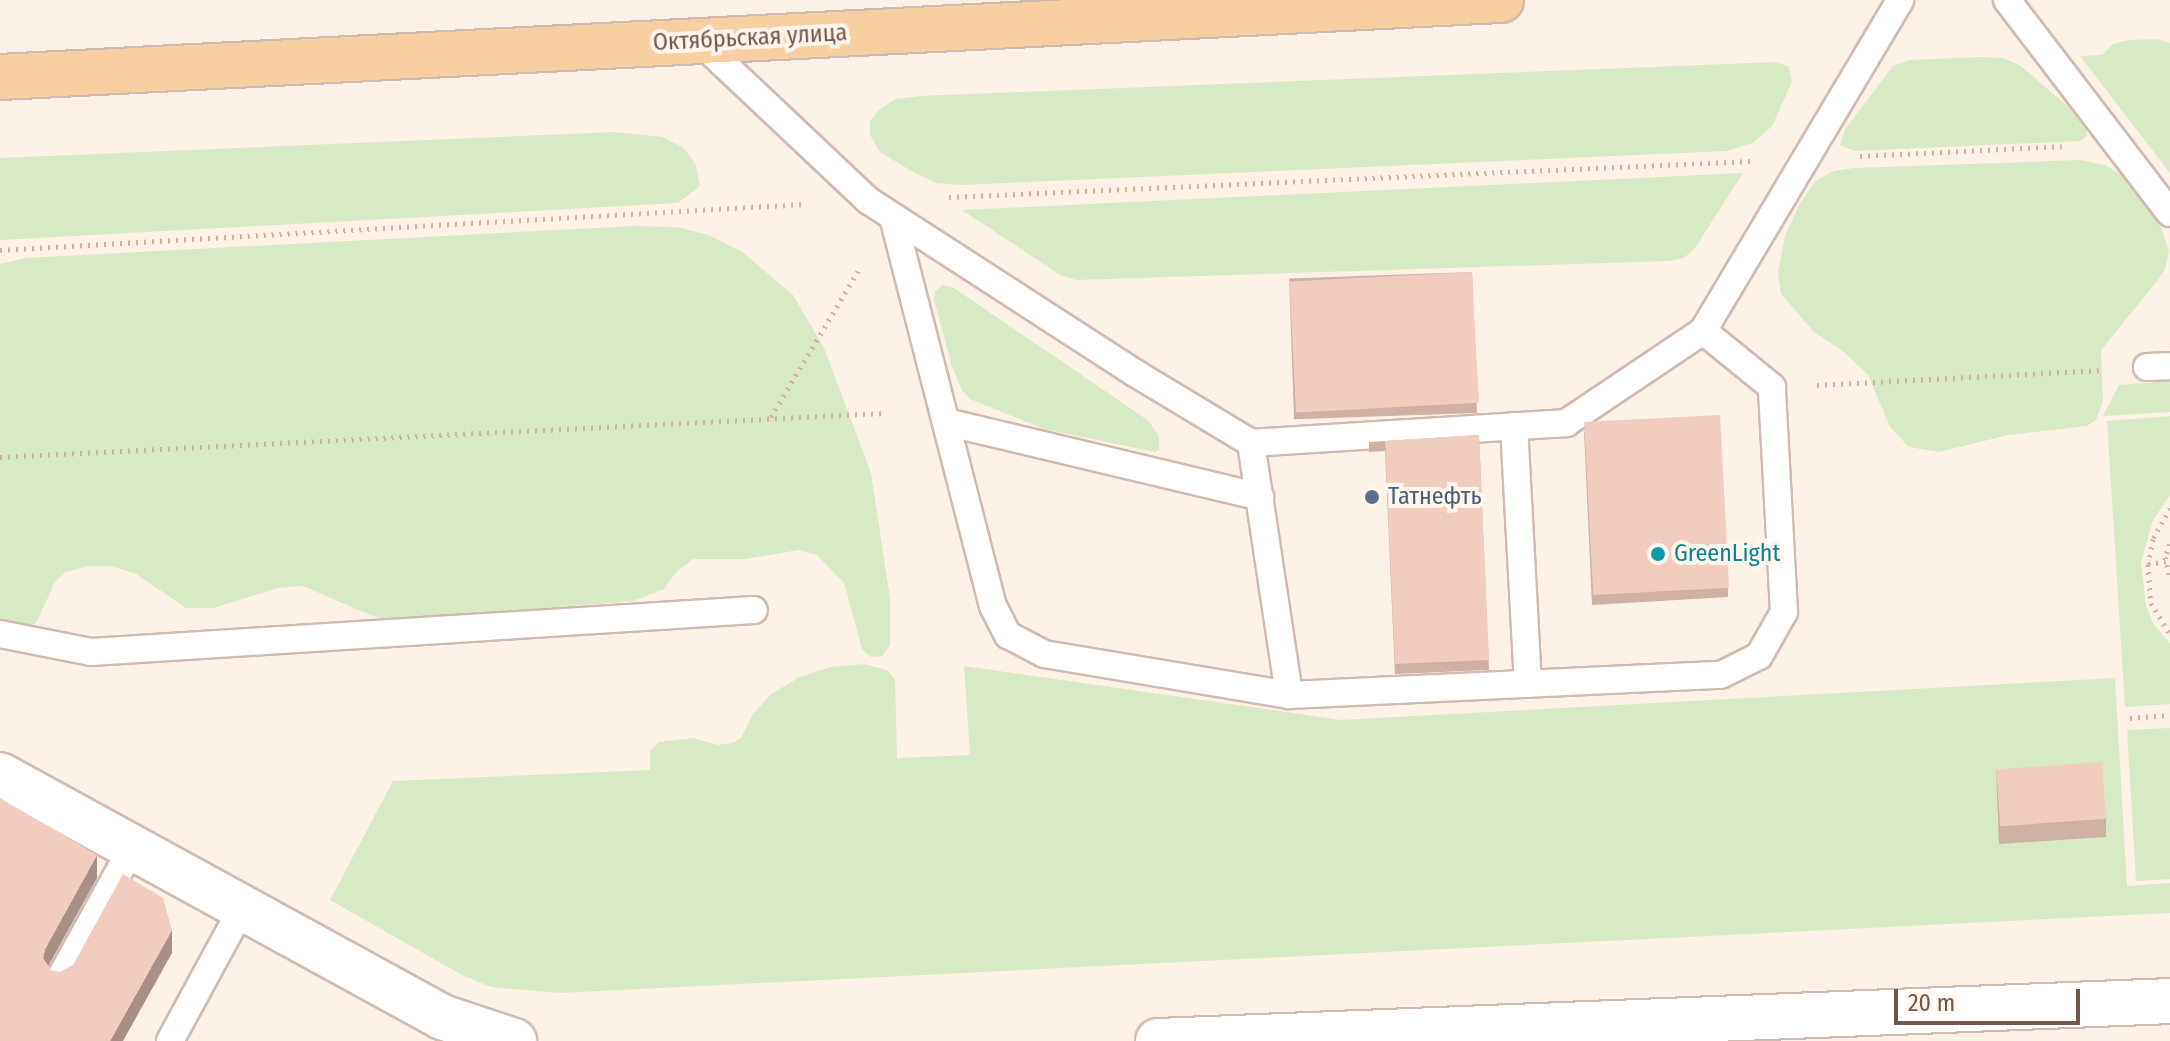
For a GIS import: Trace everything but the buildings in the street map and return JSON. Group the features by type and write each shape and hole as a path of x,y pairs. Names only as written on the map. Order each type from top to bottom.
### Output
{"main road":[{"name":"Октябрьская улица","path":"0,77 1501,0"}],"street":[{"path":"0,775 241,910 442,1017 514,1041"},
{"path":"1158,1041 2170,1001"}],"lane":[{"path":"699,41 869,201 1135,373 1251,443 1566,423 1703,331 1900,0"},
{"path":"2007,0 2170,213"},
{"path":"893,217 993,606 1008,635 1044,654 1289,695 1721,675 1759,656 1784,612 1772,387 1703,331"},
{"path":"946,422 1260,497"},
{"path":"1514,426 1528,684"},
{"path":"1251,443 1289,695"},
{"path":"0,634 91,652 754,610"},
{"path":"59,980 132,848"},
{"path":"170,1041 241,910"}],"path":[{"path":"0,250 869,201 2117,145"},
{"path":"771,418 858,271 869,201"},
{"path":"1772,387 2158,367"},
{"path":"0,457 883,413"},
{"path":"2170,508 2153,539 2148,564 2151,603 2170,635"},
{"path":"2170,544 2166,561 2170,578"},
{"path":"2148,564 2166,561"},
{"path":"2130,718 2170,715"}],"green space":[{"path":"2157,39 2170,43 2170,173 2080,56 2102,55 2113,44 2129,40"},
{"path":"2003,58 2021,66 2074,112 2086,129 2087,136 2080,141 1855,151 1840,145 1845,129 1893,66 1910,60"},
{"path":"1777,62 1789,67 1792,82 1772,126 1753,143 1727,151 962,185 937,183 913,172 880,152 870,135 870,121 879,110 895,99 920,96"},
{"path":"614,132 663,137 684,148 696,165 700,186 678,203 0,240 0,158"},
{"path":"2080,160 2105,165 2128,179 2161,228 2169,251 2165,269 2158,280 2101,350 2103,401 2096,420 2087,426 2008,435 1939,452 1909,447 1890,427 1868,375 1843,351 1814,332 1781,294 1778,272 1785,236 1799,205 1815,181 1834,171"},
{"path":"1743,173 1695,248 1684,258 1669,261 1076,280 1060,275 962,210"},
{"path":"634,226 677,227 708,235 741,251 793,295 824,348 871,473 890,598 890,645 882,656 871,657 862,649 844,583 817,555 799,550 745,559 694,559 677,571 664,589 633,601 393,620 370,615 303,586 278,588 213,608 186,608 136,574 112,566 88,566 66,572 55,582 37,621 28,631 0,637 0,264 25,258"},
{"path":"943,285 954,288 1149,421 1159,437 1159,450 1155,452 1044,429 970,399 962,390 952,367 934,300 935,291"},
{"path":"2170,381 2170,412 2103,416 2119,385"},
{"path":"2170,416 2170,495 2153,520 2141,563 2146,606 2153,623 2170,644 2170,704 2125,707 2107,421"},
{"path":"864,664 887,670 895,679 897,758 970,755 964,666 1341,720 2115,678 2127,886 2170,883 2170,913 560,993 491,987 462,975 330,900 393,781 650,770 650,750 659,742 693,738 718,745 732,743 741,738 753,714 771,694 800,677 830,667"},
{"path":"2170,728 2170,879 2136,881 2127,730"}],"place":[{"name":"Татнефть","path":"1372,497"},
{"name":"GreenLight","path":"1658,554"}]}
